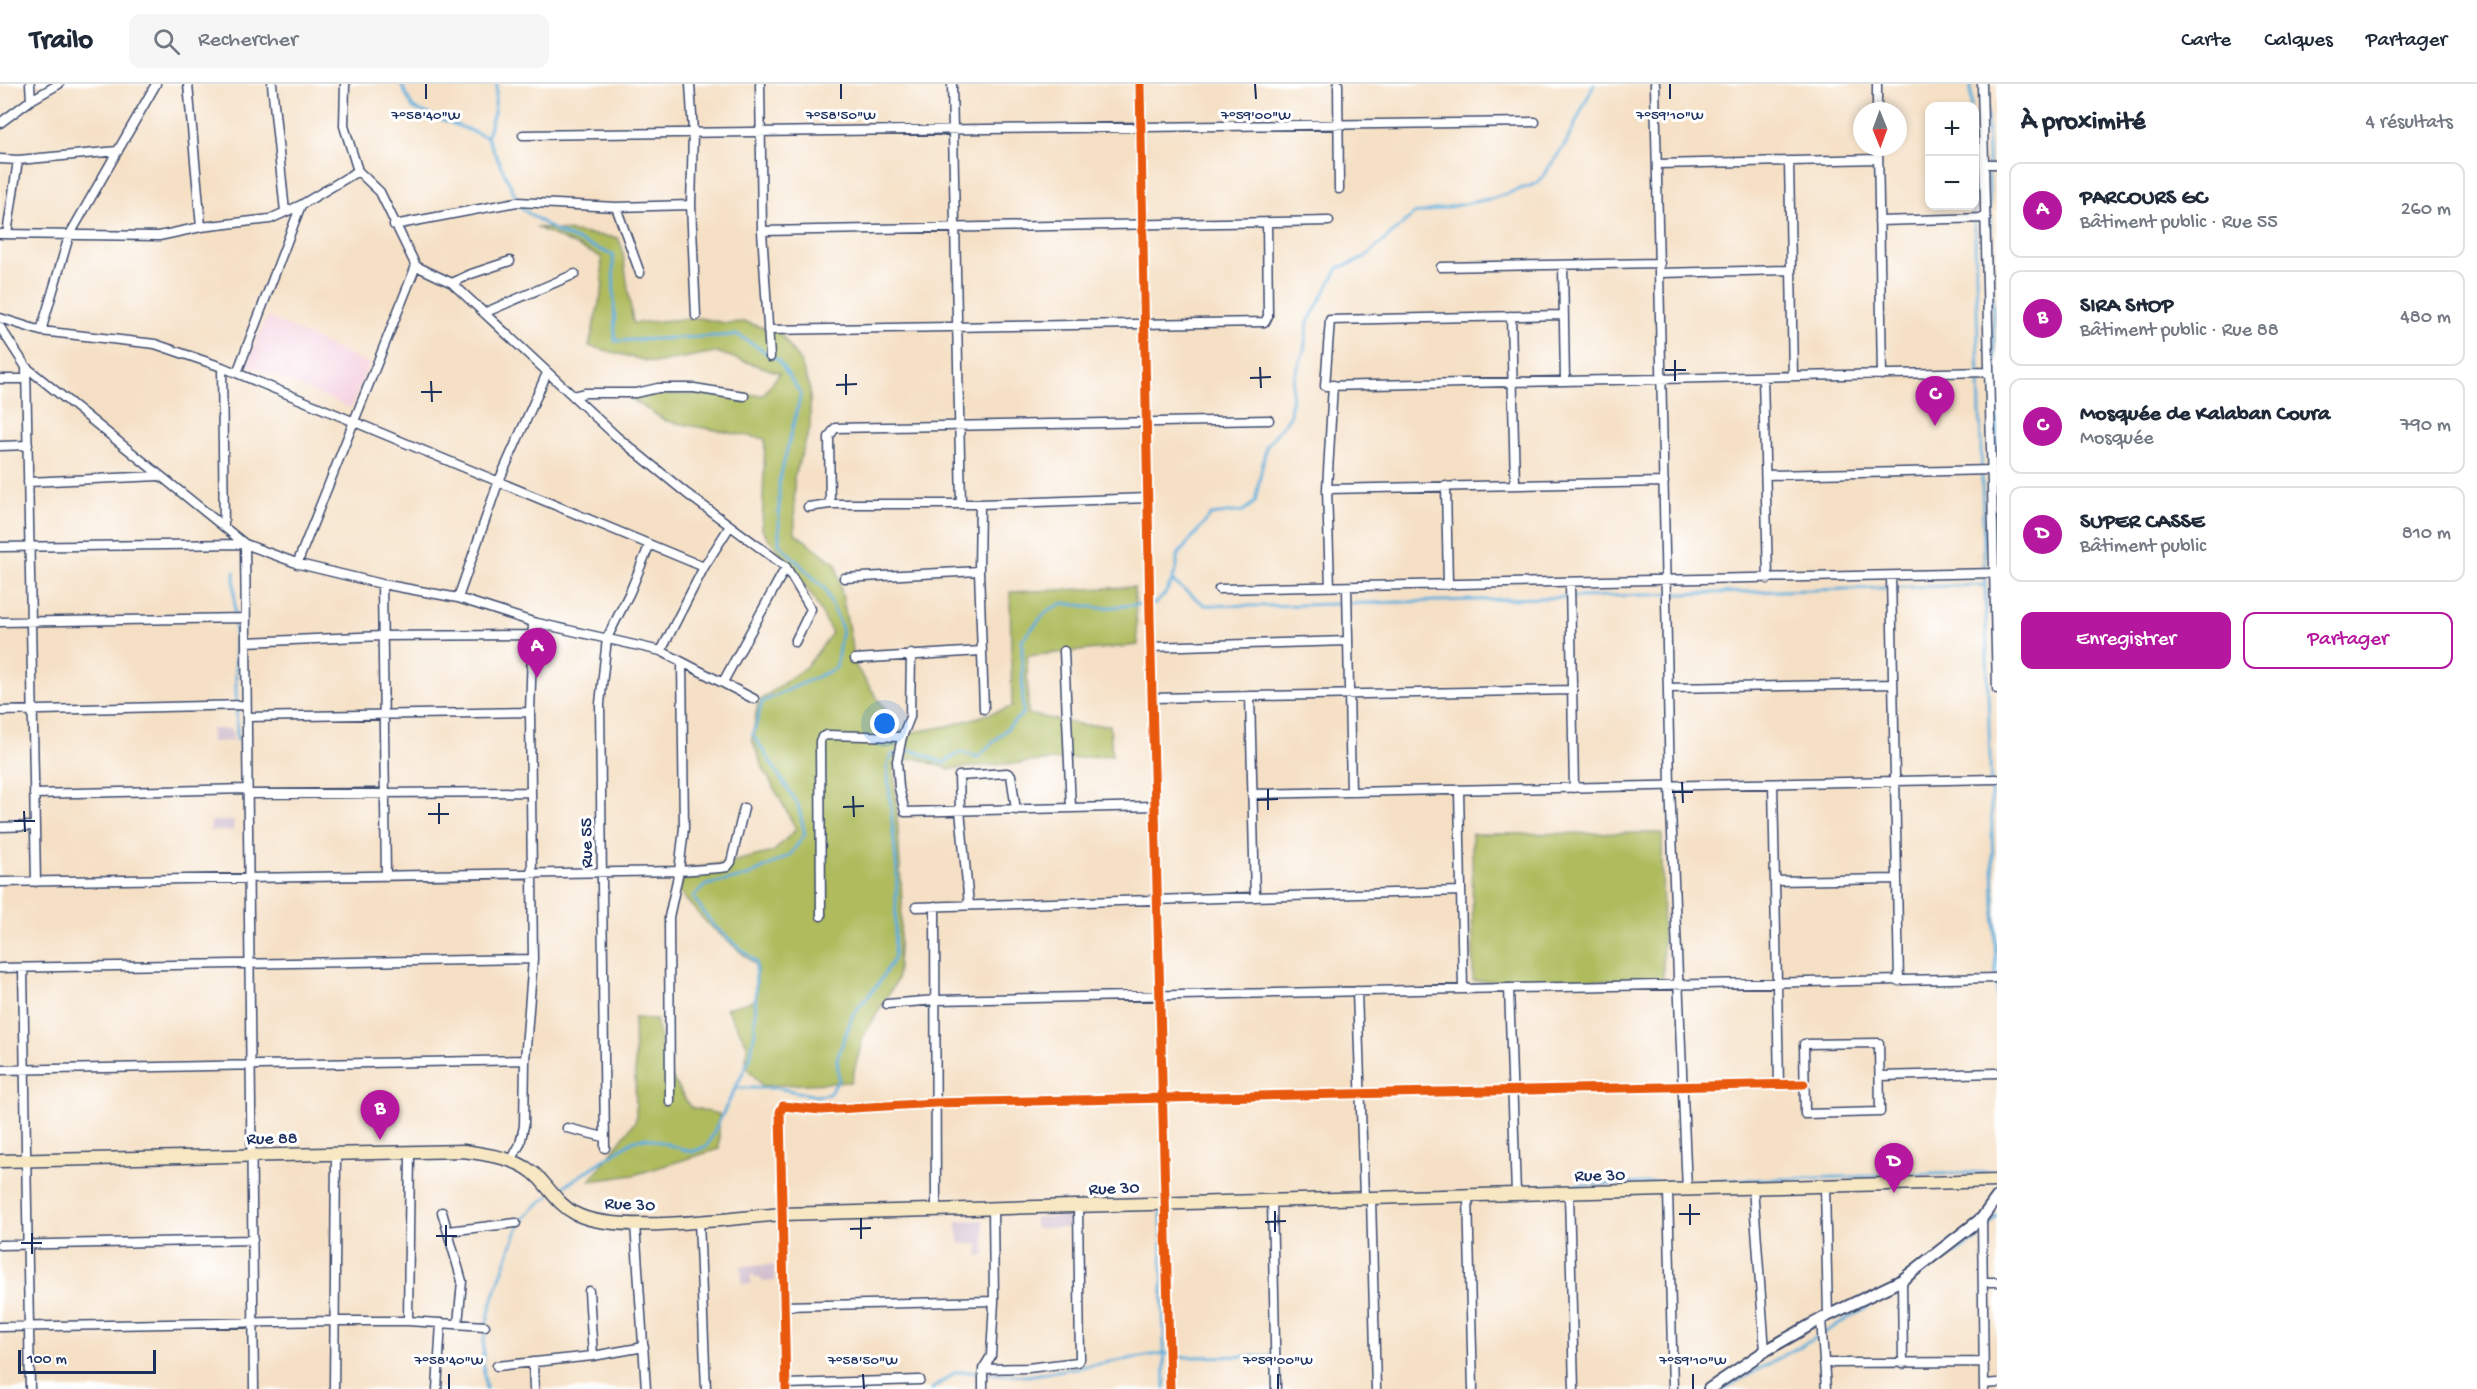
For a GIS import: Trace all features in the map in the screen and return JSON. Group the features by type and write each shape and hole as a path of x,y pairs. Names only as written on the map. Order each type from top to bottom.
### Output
{"main road":[{"name":"Rue 88","path":"0,1161 464,1151 488,1154 528,1168 563,1207"},
{"name":"Rue 30","path":"563,1207 589,1219 635,1224 782,1214 1997,1181"}],"street":[{"path":"30,84 31,100"},
{"path":"0,123 31,100 59,84"},
{"path":"41,331 69,236 156,84"},
{"path":"188,84 201,226"},
{"path":"272,84 285,212"},
{"path":"345,84 344,126 358,171 380,192 394,225 416,266 452,283 547,373 656,469 786,567 811,609 795,642"},
{"path":"690,84 693,132 691,205 696,316"},
{"path":"760,84 762,231 770,357"},
{"path":"952,84 961,504"},
{"path":"1140,84 1150,617 1170,1389"},
{"path":"1338,84 1339,189"},
{"path":"1655,84 1670,786 1688,1190"},
{"path":"1877,84 1878,102"},
{"path":"1982,84 1996,573 1997,689"},
{"path":"523,135 762,130 953,130 1535,122"},
{"path":"0,159 18,160 118,151"},
{"path":"1658,164 1878,159 1882,375"},
{"path":"18,160 4,234 159,236 201,226 270,219 301,205 358,171"},
{"path":"1789,161 1793,376"},
{"path":"1984,164 1997,164"},
{"path":"394,225 517,202 616,207 691,205"},
{"path":"237,373 301,205"},
{"path":"616,207 640,273"},
{"path":"1880,221 1986,218"},
{"path":"762,231 1329,221"},
{"path":"768,330 1265,322 1268,316 1267,222"},
{"path":"452,283 510,261"},
{"path":"1441,267 1660,263"},
{"path":"1563,265 1565,381"},
{"path":"297,564 416,266"},
{"path":"1987,266 1997,266"},
{"path":"1660,273 1791,270"},
{"path":"484,313 575,274"},
{"path":"1564,315 1330,320 1325,386 1989,372"},
{"path":"1511,316 1515,485"},
{"path":"0,318 41,331 155,344 222,367 704,567"},
{"path":"0,327 26,367 244,544 297,564 382,584 458,598 533,622 661,651 754,699"},
{"path":"26,367 36,882"},
{"path":"222,367 224,527"},
{"path":"458,598 498,483 547,373"},
{"path":"1763,377 1768,579"},
{"path":"0,379 26,379"},
{"path":"1330,587 1326,489 1333,386"},
{"path":"573,396 585,393 636,393 658,388 693,388 744,396"},
{"path":"830,504 829,436 834,428 1269,420"},
{"path":"0,446 28,445"},
{"path":"1766,475 1992,470"},
{"path":"28,482 159,476"},
{"path":"1326,489 1664,482"},
{"path":"1446,486 1448,585"},
{"path":"808,507 830,504 981,504 1148,498"},
{"path":"981,504 979,571 984,709"},
{"path":"661,651 704,567 730,526"},
{"path":"0,547 244,544"},
{"path":"244,544 255,1389"},
{"name":"Rue 55","path":"605,1148 600,704 607,638 630,592 649,546"},
{"path":"723,682 786,567"},
{"path":"844,578 979,571"},
{"path":"1219,590 1996,573"},
{"path":"1891,576 1899,981"},
{"path":"1570,583 1574,788"},
{"path":"382,584 386,876"},
{"path":"1347,587 1351,792"},
{"path":"0,622 245,618"},
{"path":"511,1161 520,1144 524,1126 525,1060 533,959 531,712 533,622"},
{"path":"246,642 382,636 532,635"},
{"path":"1151,647 1348,641"},
{"path":"855,659 981,651"},
{"path":"1064,651 1071,808"},
{"path":"911,654 910,717 902,737 897,761 903,809 908,813 1155,806"},
{"path":"670,1102 669,917 679,872 684,828 682,662"},
{"path":"1668,688 1893,684"},
{"path":"1153,699 1573,690"},
{"path":"1250,696 1255,897"},
{"path":"0,711 246,705"},
{"path":"247,717 531,712"},
{"path":"821,916 820,741 827,735 902,737"},
{"path":"969,905 959,776 1007,773 1013,779 1016,810"},
{"path":"1252,794 1997,779"},
{"path":"1773,784 1779,1085"},
{"path":"1459,790 1463,989"},
{"path":"34,794 531,792"},
{"path":"0,882 679,872 727,867 731,862 744,808"},
{"path":"0,826 35,826"},
{"path":"1775,881 1897,879"},
{"path":"916,907 1461,891"},
{"path":"935,906 936,1210"},
{"path":"0,968 533,959"},
{"path":"23,968 30,1389"},
{"path":"887,1004 936,1000 1997,978"},
{"path":"1509,988 1516,1194"},
{"path":"1357,991 1360,1093 1376,1389"},
{"path":"1879,1043 1880,1076 1880,1113 1805,1114 1804,1044 1879,1043"},
{"path":"0,1070 525,1060"},
{"path":"1880,1076 1997,1073"},
{"path":"909,1389 920,1380 786,1386 780,1112 783,1106 822,1110 935,1102 1804,1084"},
{"path":"567,1128 604,1137"},
{"path":"408,1321 410,1152"},
{"path":"334,1389 336,1155"},
{"path":"1826,1187 1824,1317 1826,1389"},
{"path":"1753,1188 1765,1350"},
{"path":"1668,1191 1674,1389"},
{"path":"1569,1193 1574,1389"},
{"path":"1468,1196 1473,1389"},
{"path":"1709,1389 1765,1350 1824,1317 1902,1280 1982,1218 1997,1197"},
{"path":"1272,1201 1276,1389"},
{"path":"983,1369 1028,1368 1078,1362 1080,1359 1077,1206"},
{"path":"983,1389 983,1369 991,1356 994,1301 993,1209"},
{"path":"442,1212 462,1281 458,1324"},
{"path":"1982,1218 1984,1386 1997,1383"},
{"path":"699,1221 706,1389"},
{"path":"448,1231 516,1223"},
{"path":"635,1224 646,1389"},
{"path":"0,1245 253,1240"},
{"path":"1902,1280 1903,1364"},
{"path":"1983,1282 1997,1282"},
{"path":"589,1291 593,1356"},
{"path":"784,1306 994,1301"},
{"path":"0,1327 254,1321 408,1321 485,1326"},
{"path":"437,1389 441,1323"},
{"path":"496,1366 593,1356 644,1347"},
{"path":"533,1362 534,1389"},
{"path":"1825,1363 1983,1362"}],"shaded area":[{"path":"267,317 369,364 351,408 246,364"},
{"path":"211,729 232,729 233,741 211,742"},
{"path":"211,821 234,821 233,831 210,831"},
{"path":"1035,1217 1071,1217 1071,1228 1035,1228"},
{"path":"983,1220 985,1256 978,1256 980,1244 960,1244 956,1221"},
{"path":"774,1265 775,1281 763,1282 753,1274 751,1284 742,1284 741,1266"}],"green space":[{"path":"536,227 618,238 622,247 633,323 699,318 725,323 745,322 780,333 801,363 810,390 810,428 794,477 795,533 836,564 856,667 902,734 948,726 1012,707 1010,592 1134,587 1138,645 1027,656 1028,714 1083,725 1110,725 1112,755 949,769 916,758 894,764 902,902 897,980 864,1035 851,1082 762,1086 746,1066 747,1044 726,1008 756,1000 757,966 708,924 678,891 687,869 727,863 773,852 796,829 761,764 752,739 758,702 808,665 832,633 811,594 762,530 765,439 666,421 623,394 763,395 780,373 716,352 654,363 589,346 603,286 601,257"},
{"path":"1662,833 1663,980 1473,981 1472,834"},
{"path":"634,1018 656,1019 667,1070 690,1107 719,1114 719,1149 634,1175 590,1181 636,1120"}],"waterway":[{"path":"401,84 413,108 487,137 517,199"},
{"path":"487,137 494,112 497,84"},
{"path":"735,1088 778,1088 816,1096 829,1094 839,1080 837,1059 853,1014 878,984 894,958 897,873 887,766 892,755 911,750 944,763 960,752 978,757 1023,713 1022,640 1047,611 1063,603 1100,608 1156,603 1172,581 1177,567 1177,556 1211,515 1243,511 1255,502 1266,447 1290,416 1293,381 1304,351 1308,322 1338,268 1363,259 1414,214 1494,198 1538,183 1566,143 1594,84"},
{"path":"1971,84 1971,102"},
{"path":"1986,84 1997,453"},
{"path":"520,205 522,209 557,232 613,255 615,341 738,335 778,360 801,394 779,482 779,544 825,589 842,628 836,668 762,702 753,735 798,805 805,834 790,855 748,876 706,885 693,897 713,925 756,962 755,1031 750,1058 707,1146 692,1152 647,1138 634,1140 554,1193"},
{"path":"1974,210 1985,585"},
{"path":"234,572 237,740"},
{"path":"1172,581 1205,605 1266,606 1985,585 1997,1005"},
{"path":"1518,1187 1997,1172"},
{"path":"486,1389 484,1340 494,1295 520,1225 529,1213 549,1196"},
{"path":"1161,1210 1165,1389"},
{"path":"1984,1230 1997,1216"},
{"path":"1905,1284 1975,1241 1980,1235"},
{"path":"1723,1389 1900,1287"},
{"path":"988,1373 1027,1376 1164,1353 1184,1357 1272,1356"},
{"path":"932,1389 956,1372 977,1372"}],"cycle path":[{"path":"1140,84 1150,617 1170,1389"},
{"path":"786,1389 780,1112 783,1106 821,1110 935,1103 1804,1084"}],"place":[{"name":"Mosquée de Kalaban Coura","path":"1935,426"},
{"name":"PARCOURS GC","path":"537,678"},
{"name":"SIRA SHOP","path":"380,1140"},
{"name":"SUPER CASSE","path":"1894,1193"}]}
